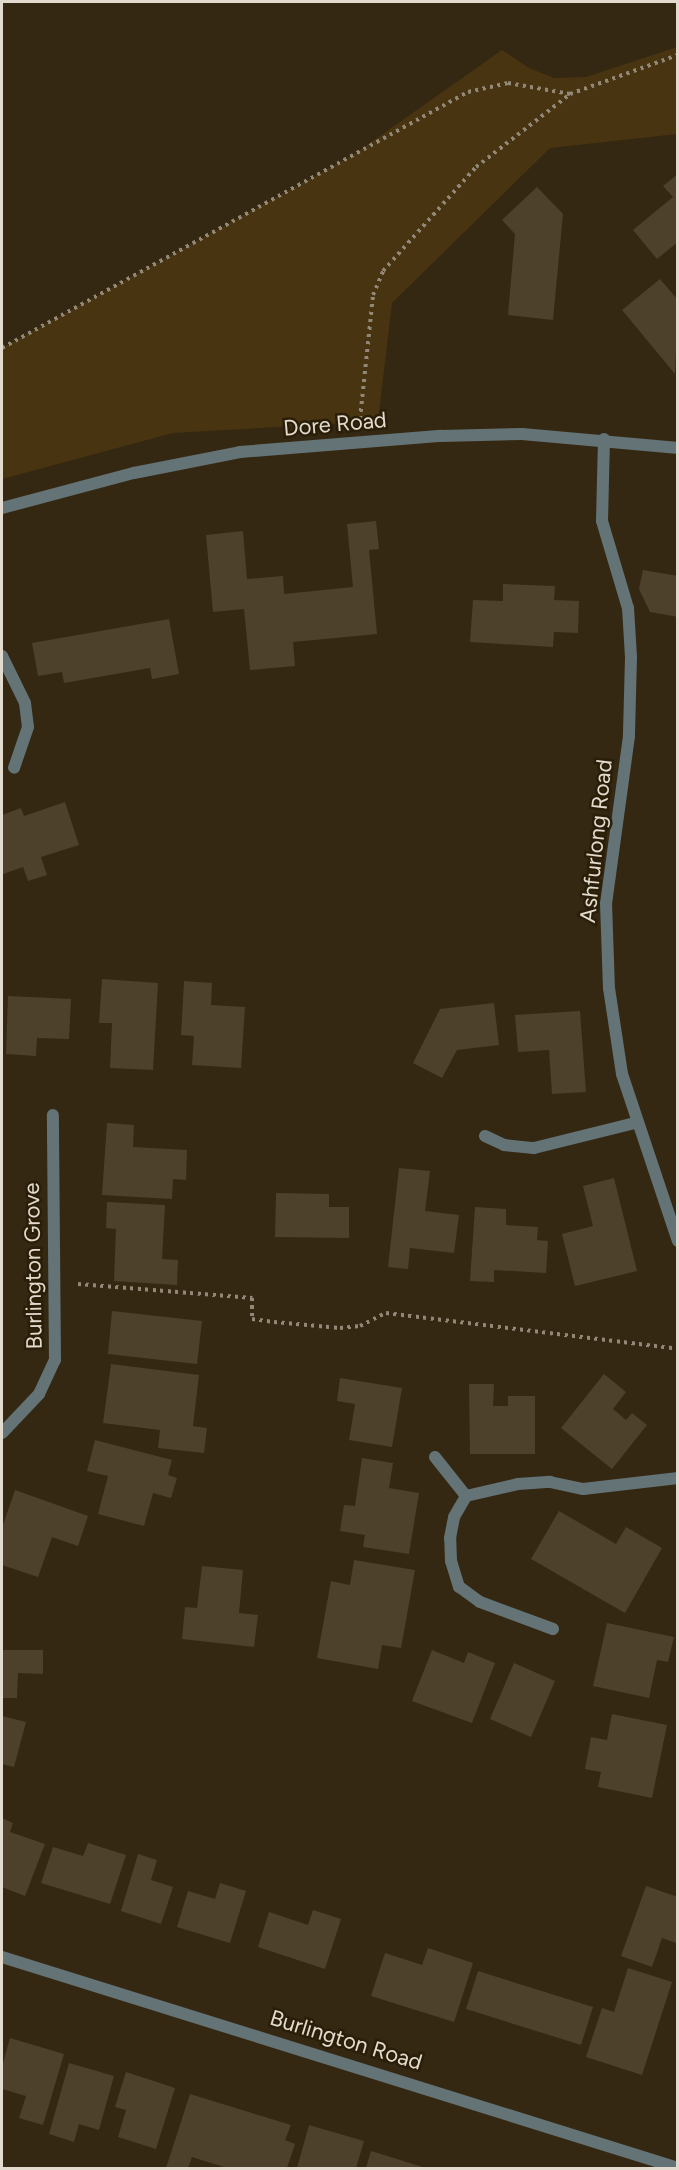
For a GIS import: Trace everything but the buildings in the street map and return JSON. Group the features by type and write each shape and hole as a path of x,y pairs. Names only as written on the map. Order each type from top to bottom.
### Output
{"street":[{"name":"Dore Road","path":"2,508 134,473 240,452 441,436 510,434 604,439 678,448"},
{"name":"Ashfurlong Road","path":"604,439 602,521 628,608 631,657 628,736 606,903 609,988 613,1031 635,1123 678,1241"},
{"path":"2,656 25,703 28,727 14,768"},
{"name":"Burlington Grove","path":"2,1433 27,1408 49,1378 56,1340 52,1115"},
{"path":"484,1136 504,1144 534,1148 635,1123"},
{"path":"435,1457 466,1496"},
{"path":"553,1629 480,1602 459,1587 451,1562 450,1538 454,1517 466,1496 518,1484 550,1482 584,1489 678,1478"},
{"name":"Burlington Road","path":"2,1957 678,2168"}],"path":[{"path":"358,444 373,295 383,271 476,167 570,94 678,55"},
{"path":"2,348 468,92 508,83 570,94"},
{"path":"54,1282 252,1298 252,1319 274,1322 340,1328 360,1326 386,1313 678,1349"}],"shaded area":[{"path":"677,47 677,134 550,148 392,303 378,421 173,433 2,479 2,348 353,155 502,50 529,68 554,78 586,77"}]}
